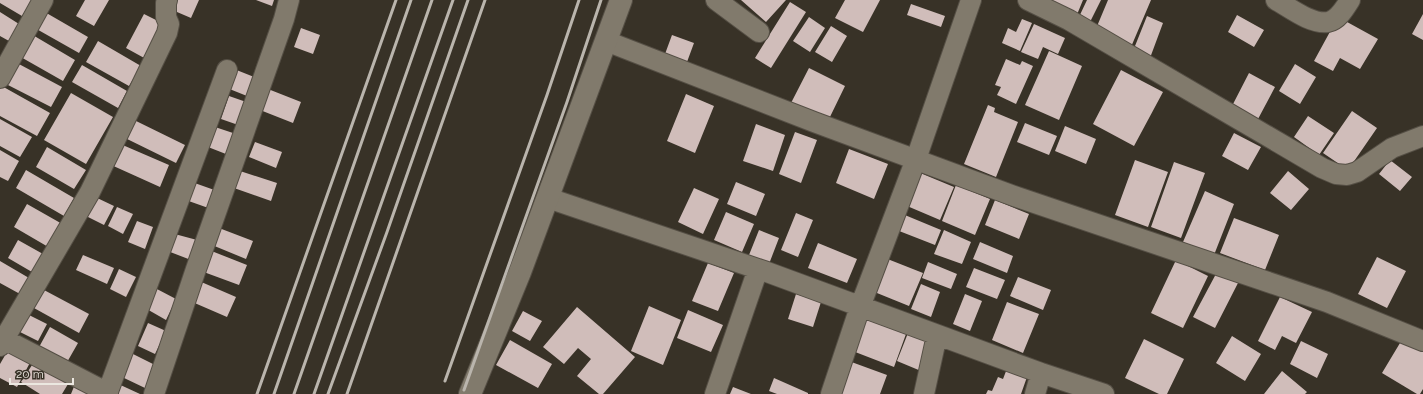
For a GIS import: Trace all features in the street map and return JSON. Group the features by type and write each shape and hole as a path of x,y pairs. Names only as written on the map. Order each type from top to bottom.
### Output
{"street":[{"path":"0,78 43,0"},
{"path":"154,394 196,269 284,19 289,0"},
{"path":"470,394 520,272 621,0"},
{"path":"716,0 759,32"},
{"path":"831,394 860,307 916,159 970,0"},
{"path":"1028,0 1069,20 1216,107 1322,168 1336,174 1348,175 1357,172 1392,148 1423,136"},
{"path":"1276,0 1303,16 1317,22 1329,22 1339,15 1350,0"},
{"path":"165,1 166,17 169,24 167,33 90,192 2,342 108,393 227,70"},
{"path":"606,41 806,119 1025,200 1327,302 1423,341"},
{"path":"548,198 758,269 1041,373 1104,394"},
{"path":"715,394 758,269"},
{"path":"924,394 937,335"},
{"path":"1035,394 1041,373"}],"building":[{"path":"0,0 32,0 22,16 0,3"},
{"path":"85,0 109,0 94,26 76,16"},
{"path":"175,0 199,0 191,18 170,9"},
{"path":"256,0 274,0 272,6"},
{"path":"741,0 786,0 766,22"},
{"path":"845,0 880,0 863,32 835,18"},
{"path":"1044,0 1083,0 1076,17"},
{"path":"1087,0 1101,0 1089,24 1078,19"},
{"path":"1108,0 1151,0 1131,47 1095,31"},
{"path":"790,2 806,12 771,68 755,58"},
{"path":"911,4 945,16 941,27 907,15"},
{"path":"43,11 88,37 79,53 33,27"},
{"path":"0,12 19,24 9,41 0,36"},
{"path":"144,14 164,24 146,59 126,48"},
{"path":"1423,14 1423,40 1412,34"},
{"path":"1237,15 1264,30 1254,47 1228,32"},
{"path":"1147,16 1163,23 1150,58 1133,51"},
{"path":"809,17 825,28 810,52 793,41"},
{"path":"1338,17 1378,39 1360,69 1340,58 1333,71 1314,61"},
{"path":"1022,19 1032,23 1020,51 1002,43 1008,28 1016,32"},
{"path":"1034,24 1065,38 1058,54 1043,47 1038,59 1021,52"},
{"path":"831,26 847,36 832,62 815,52"},
{"path":"301,28 320,35 313,54 294,47"},
{"path":"31,34 75,60 63,81 19,56"},
{"path":"672,35 694,43 687,62 665,54"},
{"path":"98,41 141,66 129,86 86,62"},
{"path":"1049,51 1082,66 1059,120 1025,105"},
{"path":"1006,59 1020,65 1022,61 1033,66 1016,104 997,95 1001,87 995,85"},
{"path":"17,63 62,87 51,107 6,84"},
{"path":"1295,64 1316,77 1300,104 1279,91"},
{"path":"82,65 127,91 118,108 72,82"},
{"path":"809,68 845,86 828,121 791,103"},
{"path":"234,69 259,79 252,98 227,88"},
{"path":"1121,70 1163,92 1134,146 1093,124"},
{"path":"1249,73 1275,87 1258,119 1232,106"},
{"path":"0,85 50,113 37,136 0,116"},
{"path":"268,89 301,102 293,123 260,110"},
{"path":"71,93 113,117 86,164 44,140"},
{"path":"686,94 714,106 695,153 667,141"},
{"path":"229,96 252,104 244,127 221,119"},
{"path":"988,105 995,108 994,112 1018,122 996,177 964,164"},
{"path":"1352,111 1377,128 1348,170 1323,153"},
{"path":"1308,116 1334,133 1319,155 1294,137"},
{"path":"0,119 32,137 20,157 0,146"},
{"path":"132,119 185,145 176,163 123,137"},
{"path":"1025,123 1057,136 1049,155 1017,142"},
{"path":"756,124 785,135 773,171 743,161"},
{"path":"1065,126 1096,139 1086,164 1055,151"},
{"path":"215,127 239,135 231,156 208,147"},
{"path":"795,132 817,140 801,183 779,174"},
{"path":"1234,133 1261,147 1248,170 1222,156"},
{"path":"255,142 282,152 276,168 249,157"},
{"path":"118,143 169,165 160,187 109,164"},
{"path":"47,147 86,170 74,189 36,167"},
{"path":"849,149 888,164 874,199 836,183"},
{"path":"0,150 19,161 8,181 0,177"},
{"path":"1135,160 1168,172 1148,227 1115,215"},
{"path":"1390,160 1412,177 1400,191 1379,174"},
{"path":"1174,162 1205,173 1181,238 1151,227"},
{"path":"26,170 74,198 64,216 16,188"},
{"path":"913,170 954,187 940,220 900,203"},
{"path":"240,171 277,183 271,201 234,188"},
{"path":"1288,171 1309,189 1291,210 1270,193"},
{"path":"189,181 220,192 214,210 183,199"},
{"path":"736,182 765,194 756,216 727,204"},
{"path":"956,185 990,199 975,235 942,221"},
{"path":"694,188 719,199 703,234 678,222"},
{"path":"1205,191 1234,204 1214,255 1183,242"},
{"path":"93,196 114,206 104,225 84,215"},
{"path":"995,200 1029,214 1019,239 985,225"},
{"path":"27,204 64,225 50,248 14,227"},
{"path":"117,207 133,214 123,234 108,226"},
{"path":"726,212 754,224 742,252 714,240"},
{"path":"796,213 813,220 798,257 781,250"},
{"path":"900,213 941,230 935,245 894,229"},
{"path":"1234,218 1279,235 1265,270 1220,253"},
{"path":"137,221 153,227 145,249 128,242"},
{"path":"219,228 253,241 246,259 212,245"},
{"path":"759,230 779,238 769,264 749,255"},
{"path":"944,230 971,242 962,264 934,254"},
{"path":"171,233 197,240 191,260 165,250"},
{"path":"18,240 43,254 32,272 8,258"},
{"path":"980,242 1013,256 1007,273 973,259"},
{"path":"818,243 857,259 847,283 808,268"},
{"path":"209,250 247,265 239,285 201,271"},
{"path":"83,255 114,268 107,284 76,270"},
{"path":"1377,257 1406,271 1387,308 1358,294"},
{"path":"885,258 923,273 909,306 872,291"},
{"path":"1176,260 1208,276 1183,328 1151,313"},
{"path":"0,261 29,278 20,294 0,283"},
{"path":"928,262 957,274 951,289 922,278"},
{"path":"708,263 734,273 718,311 692,301"},
{"path":"974,268 1005,280 997,299 966,287"},
{"path":"119,269 136,277 126,297 110,289"},
{"path":"1217,272 1238,283 1215,328 1193,317"},
{"path":"1018,277 1051,290 1043,310 1010,296"},
{"path":"199,281 236,297 227,317 190,301"},
{"path":"921,284 940,292 931,317 911,309"},
{"path":"155,288 176,299 166,320 145,308"},
{"path":"44,290 89,314 79,333 34,308"},
{"path":"796,294 821,302 813,327 788,319"},
{"path":"965,294 982,301 970,331 953,324"},
{"path":"1280,297 1312,312 1296,343 1282,336 1275,350 1258,341"},
{"path":"1007,302 1039,314 1023,353 992,340"},
{"path":"649,306 681,320 663,365 631,351"},
{"path":"577,307 635,357 603,394 599,394 577,376 591,359 578,348 564,364 543,347"},
{"path":"688,310 723,325 711,352 677,338"},
{"path":"523,311 542,321 530,341 512,331"},
{"path":"27,314 47,324 38,341 18,331"},
{"path":"862,318 906,334 894,367 850,350"},
{"path":"148,323 166,331 155,354 138,346"},
{"path":"50,327 78,343 66,364 38,349"},
{"path":"908,333 932,343 921,371 897,361"},
{"path":"1232,336 1261,354 1245,381 1216,363"},
{"path":"1403,338 1423,349 1423,389 1420,394 1417,394 1382,373"},
{"path":"1144,339 1184,359 1167,394 1159,394 1125,378"},
{"path":"510,340 552,364 538,388 496,365"},
{"path":"1301,341 1328,354 1317,378 1290,364"},
{"path":"11,345 33,357 17,387 0,378 0,364"},
{"path":"131,353 155,365 145,388 122,377"},
{"path":"846,360 887,375 880,394 837,394"},
{"path":"34,362 68,384 62,394 40,394 21,382"},
{"path":"1008,366 1027,377 1021,394 986,394 988,390 992,391 998,377 1003,379"},
{"path":"1282,371 1307,392 1305,394 1264,394"},
{"path":"774,378 808,394 777,394 769,391"},
{"path":"114,382 140,394 109,394"},
{"path":"75,384 99,394 71,394"},
{"path":"733,387 751,394 730,394"}],"railway":[{"path":"257,394 396,0"},
{"path":"274,394 411,0"},
{"path":"294,394 432,0"},
{"path":"314,394 453,0"},
{"path":"328,394 387,232 468,0"},
{"path":"347,394 485,0"},
{"path":"445,381 547,95 579,0"},
{"path":"464,390 567,102 601,0"}]}
